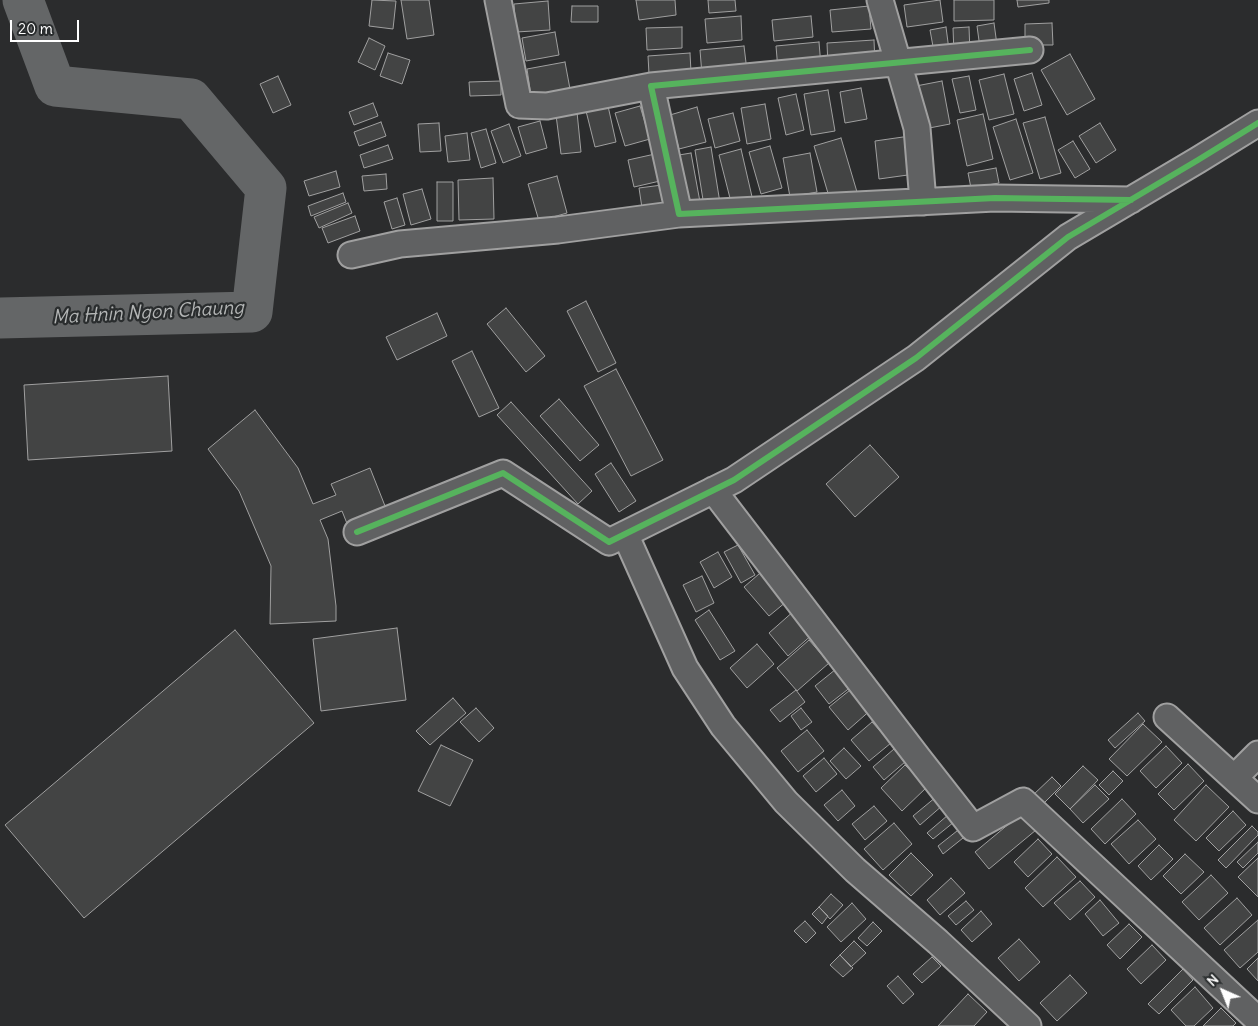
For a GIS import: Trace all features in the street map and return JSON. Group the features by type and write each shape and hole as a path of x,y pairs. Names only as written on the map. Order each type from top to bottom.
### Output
{"street":[{"path":"498,0 519,105 547,106 651,86 1030,50"},
{"path":"880,0 917,128 923,202"},
{"path":"651,86 679,214"},
{"path":"358,532 504,473 608,542 734,480 916,358 1068,237 1258,123"},
{"path":"351,255 400,244 558,230 679,214 995,198 1130,200"},
{"path":"713,490 973,828 1023,801 1258,1020"},
{"path":"625,534 685,668 723,726 786,802 855,870 938,942 1028,1026"},
{"path":"1167,717 1258,800"},
{"path":"1234,778 1258,754"}],"building":[{"path":"372,0 396,1 393,29 369,26"},
{"path":"401,0 429,0 434,35 407,39"},
{"path":"636,0 675,0 676,15 639,20"},
{"path":"708,0 735,0 736,11 709,13"},
{"path":"940,0 943,22 907,27 904,5"},
{"path":"954,0 994,0 994,20 954,21"},
{"path":"1017,0 1049,0 1049,3 1018,7"},
{"path":"548,1 550,30 516,32 514,4"},
{"path":"572,6 598,6 598,22 571,22"},
{"path":"869,6 871,29 832,32 830,10"},
{"path":"741,16 742,40 707,43 705,19"},
{"path":"811,16 813,37 774,41 772,20"},
{"path":"994,23 997,45 980,48 977,26"},
{"path":"1052,23 1053,45 1025,45 1025,24"},
{"path":"682,27 682,48 647,50 646,28"},
{"path":"946,27 949,50 934,52 930,30"},
{"path":"969,27 970,53 954,54 953,28"},
{"path":"555,32 559,55 526,61 522,38"},
{"path":"369,38 385,46 375,70 358,62"},
{"path":"874,40 875,63 828,66 827,43"},
{"path":"819,42 821,66 778,70 776,46"},
{"path":"744,46 747,71 702,75 700,50"},
{"path":"388,53 410,60 402,84 380,76"},
{"path":"690,53 691,72 649,74 648,56"},
{"path":"1070,54 1095,99 1067,115 1041,70"},
{"path":"565,62 570,89 531,96 527,69"},
{"path":"1032,73 1042,105 1024,111 1014,79"},
{"path":"1004,74 1014,114 989,120 979,80"},
{"path":"278,76 291,105 273,113 260,84"},
{"path":"969,76 976,110 960,113 952,79"},
{"path":"501,81 501,95 470,96 469,82"},
{"path":"942,81 950,124 924,129 916,86"},
{"path":"861,88 867,119 845,123 840,92"},
{"path":"828,90 835,131 811,135 804,94"},
{"path":"796,94 804,130 786,135 778,98"},
{"path":"373,103 378,116 354,125 349,112"},
{"path":"765,104 771,139 747,144 741,108"},
{"path":"608,106 616,142 595,147 586,111"},
{"path":"640,106 650,139 625,146 615,113"},
{"path":"697,107 706,142 679,149 670,115"},
{"path":"577,112 581,152 561,154 556,115"},
{"path":"733,113 740,141 715,148 708,119"},
{"path":"983,114 993,159 967,166 957,120"},
{"path":"1045,117 1061,173 1040,179 1023,123"},
{"path":"1016,119 1033,173 1010,180 993,127"},
{"path":"540,121 547,148 526,154 518,127"},
{"path":"381,122 386,136 359,146 354,132"},
{"path":"439,123 441,151 420,152 418,124"},
{"path":"1100,123 1116,150 1096,163 1079,136"},
{"path":"509,124 521,156 503,163 491,131"},
{"path":"486,129 496,163 481,168 471,133"},
{"path":"467,133 470,160 448,162 445,136"},
{"path":"910,136 915,174 879,179 875,141"},
{"path":"841,138 857,192 830,200 814,146"},
{"path":"1073,141 1090,169 1075,178 1058,150"},
{"path":"388,145 393,159 364,168 360,155"},
{"path":"770,146 782,188 761,194 749,152"},
{"path":"711,147 720,203 704,206 695,150"},
{"path":"741,149 753,201 732,206 719,155"},
{"path":"691,153 700,202 688,205 679,155"},
{"path":"810,153 817,192 790,197 783,158"},
{"path":"655,154 660,181 634,187 628,160"},
{"path":"996,168 999,183 971,188 968,173"},
{"path":"336,171 340,187 309,196 304,181"},
{"path":"386,174 387,189 364,191 362,176"},
{"path":"557,176 567,213 539,221 528,184"},
{"path":"493,178 494,219 459,220 458,180"},
{"path":"437,182 453,182 453,221 437,221"},
{"path":"662,185 664,205 642,208 639,188"},
{"path":"422,189 431,219 411,225 403,194"},
{"path":"343,193 346,202 311,216 308,206"},
{"path":"397,198 405,225 392,229 384,202"},
{"path":"348,203 352,213 319,228 314,217"},
{"path":"355,216 360,231 328,243 322,228"},
{"path":"586,301 616,363 598,372 567,311"},
{"path":"506,308 545,356 526,372 487,324"},
{"path":"437,313 447,336 397,360 386,337"},
{"path":"472,351 499,408 479,417 452,361"},
{"path":"616,369 663,460 631,476 584,386"},
{"path":"168,376 172,451 28,460 24,385"},
{"path":"559,399 599,445 580,461 540,416"},
{"path":"511,402 592,491 578,504 497,415"},
{"path":"255,410 298,468 313,504 336,495 331,484 370,468 387,511 348,526 342,511 320,520 328,539 336,621 270,624 271,566 239,491 208,449"},
{"path":"870,445 899,477 855,517 826,484"},
{"path":"611,463 636,501 619,512 595,474"},
{"path":"738,545 755,575 741,583 724,552"},
{"path":"718,552 732,577 714,588 700,562"},
{"path":"767,567 792,597 769,616 744,587"},
{"path":"702,576 714,603 696,612 683,585"},
{"path":"709,610 735,651 720,660 695,620"},
{"path":"795,610 814,633 788,656 769,633"},
{"path":"397,628 406,700 321,711 313,639"},
{"path":"235,630 314,723 84,918 5,825"},
{"path":"809,640 829,663 797,691 777,668"},
{"path":"757,644 774,664 747,688 730,668"},
{"path":"841,665 856,683 829,704 815,686"},
{"path":"855,686 873,708 848,730 829,707"},
{"path":"796,690 805,702 780,722 770,710"},
{"path":"453,698 466,713 430,745 416,731"},
{"path":"476,708 494,728 479,742 460,722"},
{"path":"801,708 812,722 801,730 791,716"},
{"path":"1138,713 1145,721 1115,748 1108,740"},
{"path":"872,722 891,743 869,761 851,740"},
{"path":"1143,724 1162,742 1127,776 1109,759"},
{"path":"807,730 824,751 798,772 781,751"},
{"path":"441,745 473,760 450,806 418,791"},
{"path":"1166,746 1182,763 1156,788 1140,771"},
{"path":"844,748 861,766 846,779 830,761"},
{"path":"894,749 905,762 884,780 873,767"},
{"path":"824,758 837,774 816,792 803,776"},
{"path":"1188,764 1204,781 1174,810 1158,794"},
{"path":"905,765 927,787 902,811 881,788"},
{"path":"1083,766 1098,780 1070,809 1055,794"},
{"path":"1113,771 1123,781 1109,795 1099,785"},
{"path":"1052,777 1061,786 1041,806 1032,796"},
{"path":"1095,785 1109,799 1083,823 1070,809"},
{"path":"1206,785 1229,807 1196,841 1174,820"},
{"path":"842,790 855,806 838,821 824,805"},
{"path":"936,797 943,805 920,825 913,816"},
{"path":"1122,799 1136,814 1105,844 1091,829"},
{"path":"874,806 887,821 865,840 852,824"},
{"path":"1233,811 1246,825 1219,851 1206,838"},
{"path":"1022,813 1036,830 989,869 975,852"},
{"path":"948,815 954,822 933,839 927,833"},
{"path":"1138,820 1156,839 1129,864 1111,844"},
{"path":"894,823 912,844 883,870 864,849"},
{"path":"1252,826 1258,832 1258,835 1226,868 1218,860"},
{"path":"962,827 968,834 943,854 938,846"},
{"path":"1038,839 1052,854 1028,877 1014,862"},
{"path":"1258,842 1258,853 1243,868 1237,862"},
{"path":"1159,845 1173,859 1151,880 1138,866"},
{"path":"911,853 933,875 911,896 889,875"},
{"path":"1185,854 1204,872 1181,894 1163,876"},
{"path":"1057,857 1076,877 1043,907 1025,888"},
{"path":"1258,858 1258,897 1238,877"},
{"path":"1211,875 1228,893 1199,920 1182,902"},
{"path":"951,878 965,893 940,915 927,900"},
{"path":"1080,881 1095,897 1070,920 1054,903"},
{"path":"831,894 843,905 830,919 819,907"},
{"path":"1237,898 1252,915 1220,945 1204,928"},
{"path":"1100,900 1119,923 1103,936 1085,914"},
{"path":"966,901 974,910 956,925 948,916"},
{"path":"852,903 866,919 841,942 827,927"},
{"path":"819,907 828,916 822,924 812,914"},
{"path":"981,911 992,924 972,942 961,930"},
{"path":"1258,920 1258,952 1240,968 1224,950"},
{"path":"805,921 816,933 806,943 794,931"},
{"path":"873,922 882,931 867,946 858,938"},
{"path":"1129,924 1142,937 1120,959 1107,945"},
{"path":"1019,939 1040,962 1019,981 998,958"},
{"path":"854,941 866,953 851,967 840,955"},
{"path":"1152,945 1166,960 1141,984 1127,969"},
{"path":"840,955 853,968 843,977 830,965"},
{"path":"932,957 941,966 922,983 913,974"},
{"path":"1258,958 1258,981 1247,969"},
{"path":"1183,969 1193,980 1159,1014 1148,1004"},
{"path":"1070,975 1087,993 1057,1021 1040,1003"},
{"path":"898,976 914,994 903,1004 887,986"},
{"path":"1195,987 1213,1008 1194,1026 1186,1026 1171,1010"},
{"path":"968,994 987,1012 974,1026 938,1026"},
{"path":"1221,1008 1236,1023 1233,1026 1203,1026"}],"waterway":[{"name":"Ma Hnin Ngon Chaung","path":"0,318 252,312 266,188 191,99 55,86 23,0"}],"cycle path":[{"path":"1030,50 651,86 679,214 995,198 1131,200"},
{"path":"357,532 503,473 609,542 734,480 916,358 1068,237 1258,123"}]}
